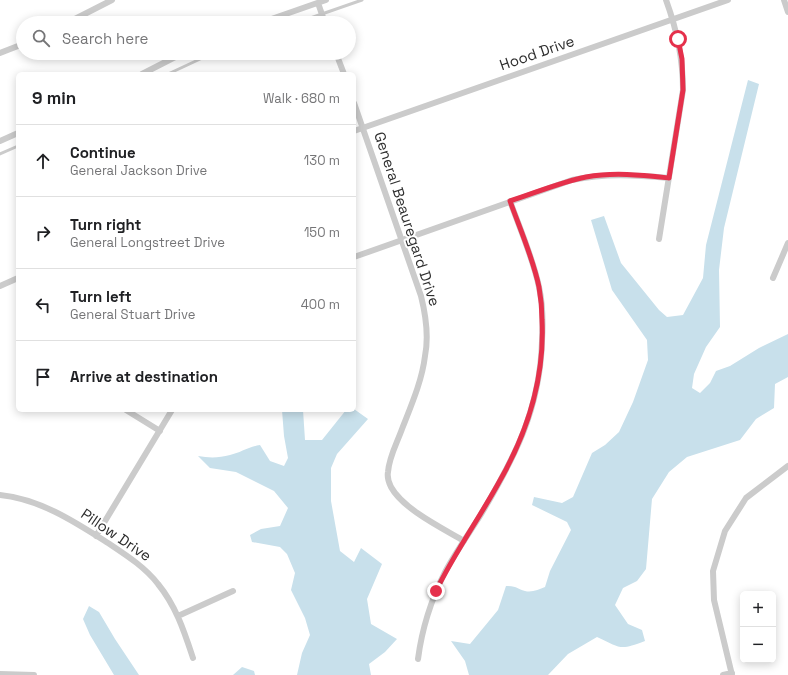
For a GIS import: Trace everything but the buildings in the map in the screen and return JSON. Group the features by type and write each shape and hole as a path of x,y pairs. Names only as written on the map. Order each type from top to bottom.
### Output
{"street":[{"path":"81,16 112,0"},
{"path":"280,16 326,0"},
{"path":"659,239 683,90 682,59 673,20 666,0"},
{"name":"Hood Drive","path":"356,130 728,0"},
{"path":"784,0 788,12"},
{"path":"318,3 322,14"},
{"path":"0,53 16,47"},
{"path":"146,72 169,60"},
{"path":"339,60 343,72"},
{"name":"General Beauregard Drive","path":"356,109 425,311 427,344 423,367 413,400 393,451 389,465 388,479 390,486 403,502 464,541"},
{"path":"0,141 16,134"},
{"path":"356,255 572,180 587,177 624,174 669,178"},
{"path":"418,659 429,609 445,572 499,484 520,443 534,401 540,370 543,329 540,289 510,201"},
{"path":"773,278 788,243"},
{"path":"0,286 16,279"},
{"path":"129,412 160,431"},
{"path":"96,536 171,412"},
{"path":"723,675 732,674 714,600 714,571 725,531 746,498 788,466"},
{"name":"Pillow Drive","path":"0,495 18,498 64,516 118,549 148,573 158,583 178,616 193,658"},
{"path":"178,616 233,591"},
{"path":"0,674 34,675"}],"lane":[{"path":"316,16 362,0"},
{"path":"172,72 198,60"},
{"path":"0,154 16,147"}],"water":[{"path":"748,80 759,84 724,228 719,270 720,327 706,347 694,374 692,388 700,393 710,383 716,371 730,366 759,348 788,334 788,377 775,384 774,408 756,419 740,440 687,457 669,472 652,499 646,569 637,581 623,588 615,605 628,624 642,630 645,641 630,646 620,647 597,637 568,654 548,675 469,675 465,661 451,641 470,644 498,610 506,586 515,587 530,592 545,587 550,571 571,530 567,522 532,505 534,497 562,503 573,497 592,453 605,445 619,432 633,402 648,360 647,340 612,290 591,220 604,216 621,263 659,310 667,317 683,315 703,278 706,245"},
{"path":"356,410 368,419 337,454 331,468 331,501 340,551 354,562 361,548 382,564 367,599 371,624 397,639 385,652 369,664 371,675 297,675 302,653 310,635 305,618 291,590 295,573 287,554 280,547 252,542 250,535 261,529 280,526 288,508 274,491 236,472 210,468 198,456 222,457 260,445 270,461 284,466 288,458 282,412 303,412 305,440 322,440 344,412 356,412"},
{"path":"89,606 99,612 139,675 114,675 90,635 83,619"},
{"path":"242,667 254,671 255,675 233,675"}],"route":[{"path":"436,591 445,572 499,484 513,457 530,417 539,376 542,357 543,329 540,289 510,201 572,180 587,177 624,174 669,178 683,90 682,59 678,39"}]}
